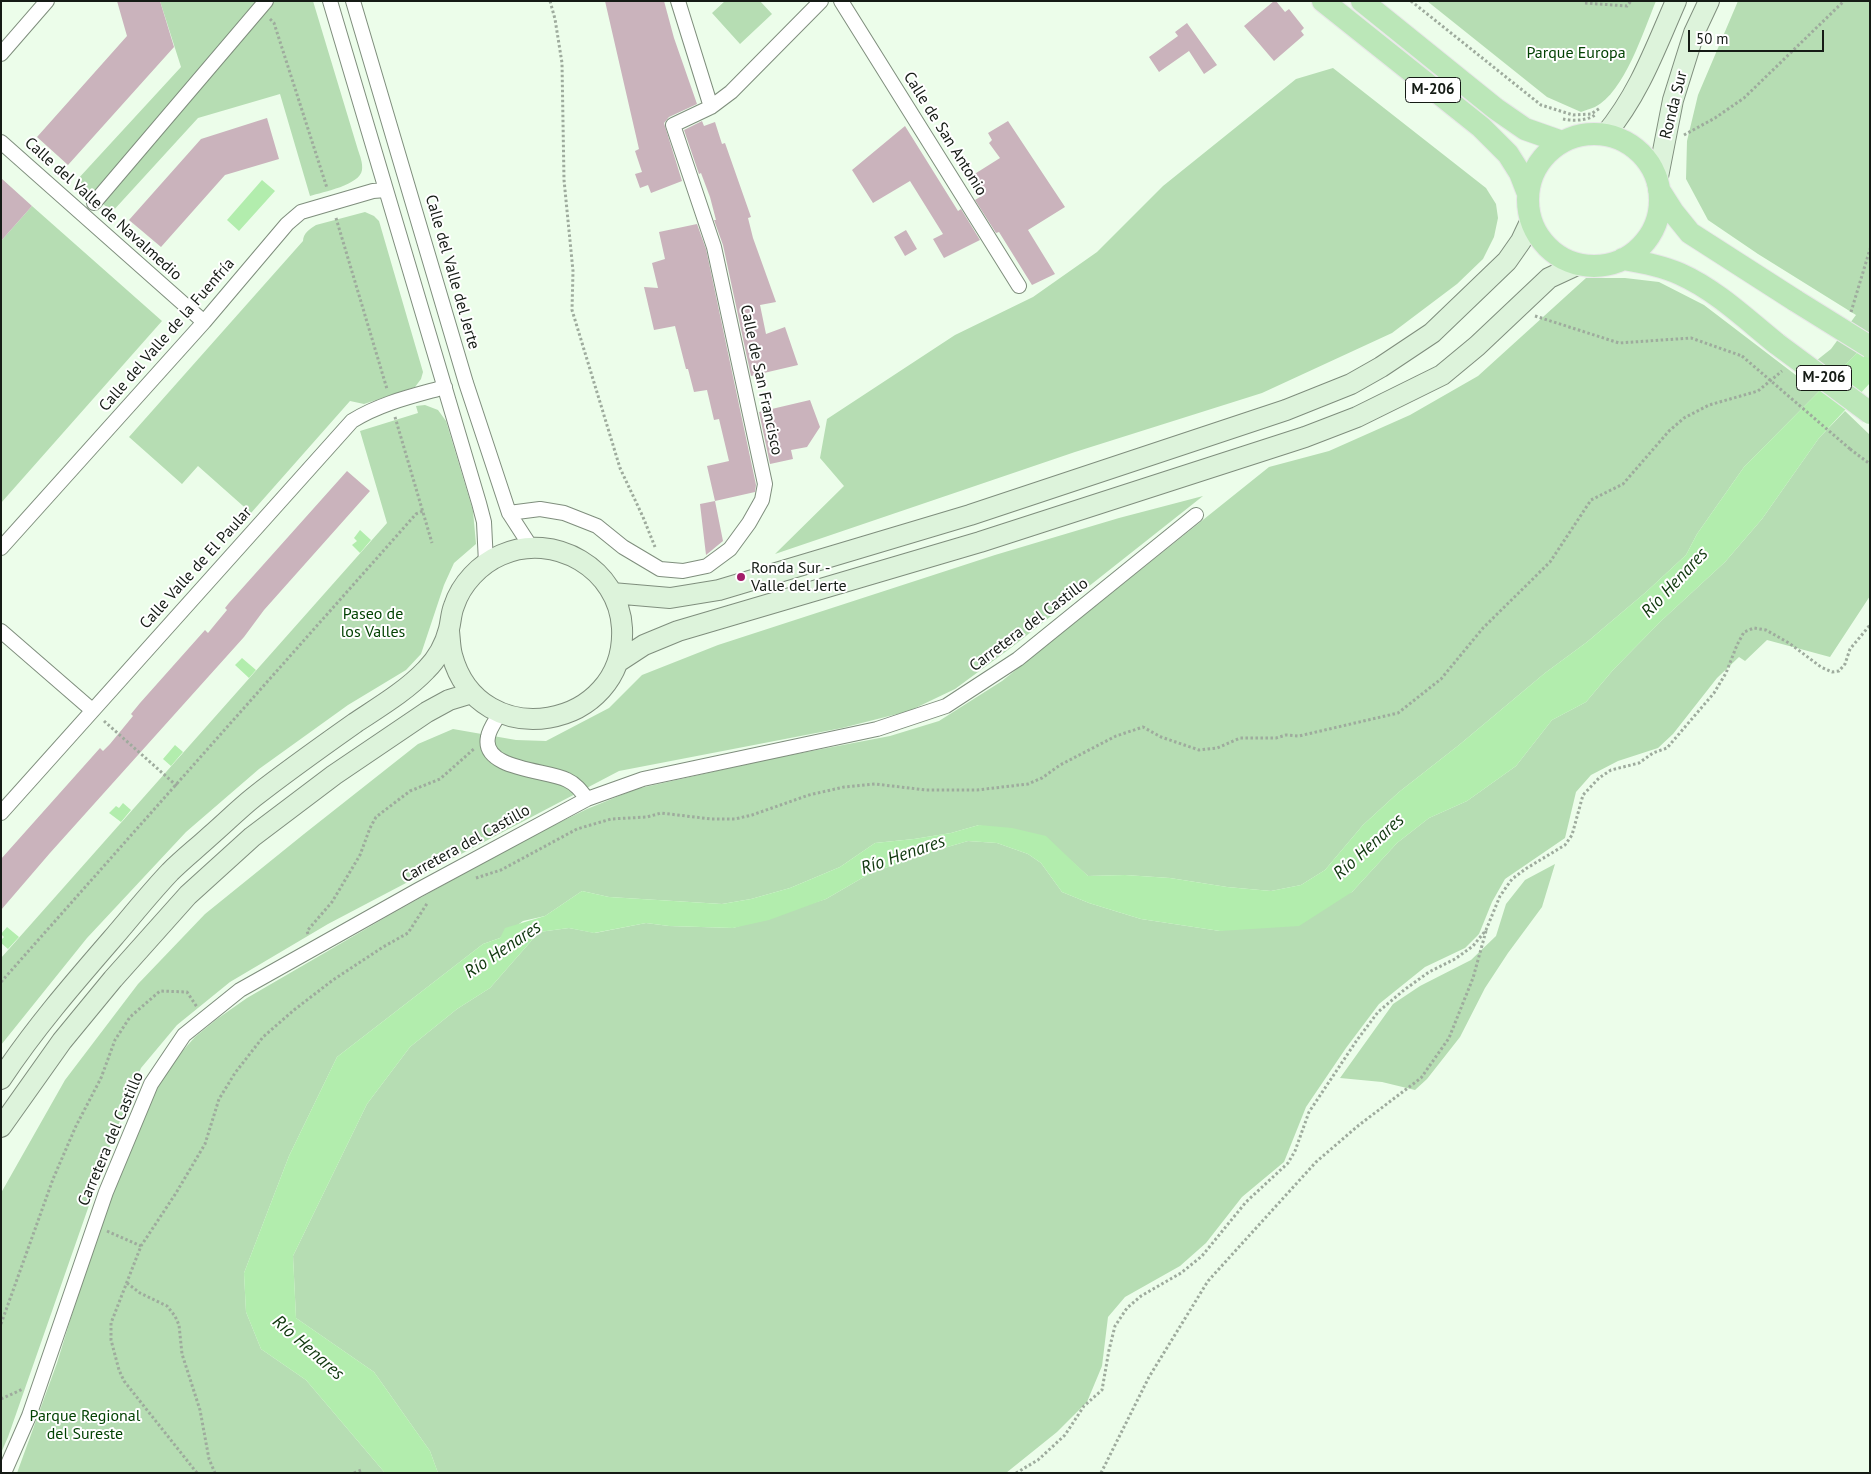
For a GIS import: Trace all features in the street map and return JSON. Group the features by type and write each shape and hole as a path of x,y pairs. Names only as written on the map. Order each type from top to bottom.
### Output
{"main road":[{"name":"M-206","path":"1323,1 1480,127 1508,154 1520,173 1527,191 1530,222 1548,249 1577,264 1600,266 1623,259 1637,250 1648,238 1658,215 1658,186"},
{"name":"M-206","path":"1362,1 1503,114 1525,129 1562,142"},
{"name":"Ronda Sur","path":"1605,135 1633,96 1651,61 1676,1"},
{"name":"Ronda Sur","path":"1658,186 1673,100 1694,33 1709,1"},
{"name":"M-206","path":"1527,191 1539,162 1562,142 1583,135 1605,135 1624,142 1641,154 1653,171 1658,186 1673,212 1690,233 1870,347"},
{"path":"612,593 670,598 719,590 970,515 1286,410 1351,384 1381,367 1432,333 1507,261 1521,242 1530,222"},
{"name":"M-206","path":"1623,259 1646,263 1679,274 1716,295 1777,344 1870,413"},
{"path":"618,662 644,646 678,632 980,542 1305,437 1357,417 1442,375 1550,278 1577,264"},
{"path":"1,1079 63,994 170,872 253,798 398,694 426,670 442,650 449,632 454,605 467,581 486,563 500,555 531,547 547,548 578,558 597,573 612,593 619,609 622,645 618,662 604,687 583,706 556,718 528,720 500,713 490,708 472,693 459,675 451,654 449,632"},
{"path":"1,1127 62,1040 113,979 188,895 252,837 334,775 427,712 449,700 472,693"}],"street":[{"path":"1,54 47,1"},
{"path":"330,1 480,503 485,531 486,563"},
{"name":"Calle del Valle del Jerte","path":"353,1 458,355 509,513 531,547"},
{"path":"678,1 711,107 731,92 821,1"},
{"name":"Calle de San Antonio","path":"841,1 1020,286"},
{"path":"94,203 264,5"},
{"name":"Calle de San Francisco","path":"509,513 540,509 564,513 597,526 623,547 660,569 683,571 706,566 730,549 749,523 762,500 765,484 714,247 673,125 711,107"},
{"name":"Calle del Valle de Navalmedio","path":"1,142 204,322"},
{"name":"Calle del Valle de la Fuenfría","path":"1,548 204,322 287,224 301,212 373,191 386,190"},
{"name":"Calle Valle de El Paular","path":"1,813 352,421 391,402 445,387"},
{"name":"Carretera del Castillo","path":"4,1473 29,1416 106,1192 150,1084 184,1034 205,1017 240,990 309,950 587,799 643,779 877,729 946,706 1018,659 1196,515"},
{"path":"1,631 92,710"},
{"path":"500,713 488,737 492,755 516,767 566,779 581,791 587,799"}],"path":[{"path":"550,1 555,18 562,63 564,180 573,271 572,310 620,468 643,517 657,553 660,569"},
{"path":"1411,1 1541,105 1573,115 1591,114 1606,106 1592,117 1574,121 1554,118"},
{"path":"1585,3 1627,6 1631,1"},
{"path":"1665,142 1679,138 1744,98 1844,1"},
{"path":"264,5 274,23 331,203 432,543"},
{"path":"1849,317 1870,249"},
{"path":"1516,310 1619,343 1691,338 1742,356 1870,464"},
{"path":"468,881 501,870 577,829 611,819 647,817 661,813 710,819 735,818 752,815 809,795 844,787 875,784 926,790 1005,788 1028,784 1042,778 1060,765 1116,736 1143,727 1161,737 1199,750 1216,748 1240,738 1298,736 1398,713 1442,679 1482,628 1550,562 1591,500 1623,484 1669,431 1684,418 1709,405 1758,390 1788,366"},
{"path":"1,982 177,786 416,514 423,511"},
{"path":"1101,1473 1148,1377 1208,1281 1316,1162 1359,1125 1421,1078 1449,1038 1473,978 1486,930 1500,896 1512,879 1565,845 1572,835 1583,795 1611,770 1639,763 1653,753 1667,748 1714,692 1726,673 1744,632 1754,628 1766,630 1789,643 1820,667 1832,672 1839,671 1845,664 1850,649 1870,625"},
{"path":"92,710 177,786"},
{"path":"309,950 307,931 332,902 360,855 370,828 376,818 410,791 440,779 474,748 488,743"},
{"path":"197,1473 133,1393 119,1370 111,1340 111,1323 141,1246 205,1144 219,1099 235,1073 264,1037 294,1010 333,980 382,947 408,933 436,892 418,890"},
{"path":"1016,1473 1038,1460 1065,1435 1084,1406 1102,1390 1115,1326 1127,1308 1141,1296 1181,1272 1202,1256 1246,1202 1288,1163 1296,1150 1309,1112 1378,1012 1410,985 1474,946 1486,930"},
{"path":"1,1324 53,1179 76,1126 101,1078 115,1040 130,1017 160,991 186,992 205,1017"},
{"path":"95,1225 122,1239 141,1246"},
{"path":"127,1283 140,1293 166,1306 175,1316 179,1325 182,1354 200,1410 209,1459 215,1473"},
{"path":"354,1473 361,1470"}],"green space":[{"path":"160,1 313,1 361,160 362,170 360,175 348,184 310,196 280,94 198,118 112,212 77,180 181,67"},
{"path":"725,1 760,1 772,14 740,44 712,13"},
{"name":"Parque Europa","path":"1427,1 1656,1 1632,60 1615,89 1595,107 1581,112 1547,97"},
{"name":"Parque Regional del Sureste","path":"1738,1 1870,1 1870,340 1744,467 1697,534 1686,555 1587,642 1545,673 1399,792 1363,825 1325,870 1301,885 1271,891 1227,887 1170,878 1125,875 1088,876 1068,858 979,825 951,833 875,843 840,867 790,888 751,899 722,904 609,897 582,891 545,916 523,921 500,938 483,944 337,1057 289,1156 244,1273 246,1312 261,1349 306,1380 385,1473 17,1473 57,1363 115,1186 158,1086 177,1057 195,1037 247,998 524,840 587,809 636,789 775,758 890,736 939,721 1002,681 1269,467 1329,451 1410,415 1478,376 1586,278 1625,278 1659,282 1704,305 1797,376 1831,349 1856,315 1758,254 1708,220 1686,179 1687,141 1698,95"},
{"path":"1333,68 1486,188 1496,204 1498,218 1494,237 1483,259 1457,284 1392,333 1262,393 1075,452 775,554 844,486 820,458 827,419 955,335 1033,297 1097,252 1163,186 1296,79"},
{"path":"32,206 162,321 1,503 1,241"},
{"path":"365,212 374,216 379,221 423,372 421,379 415,387 364,404 350,401 251,513 198,466 182,484 129,437 303,241 307,232 316,225"},
{"name":"Paseo de los Valles","path":"425,405 438,410 446,421 473,511 476,544 454,563 444,585 421,654 406,670 348,705 259,769 186,832 87,938 1,1045 1,958 387,523 360,431 418,413 416,406"},
{"path":"1845,411 1870,435 1870,596 1830,657 1767,640 1745,661 1739,657 1717,678 1673,734 1658,748 1618,761 1591,775 1576,792 1565,838 1505,879 1492,902 1479,934 1465,948 1425,967 1379,1004 1306,1107 1284,1162 1242,1197 1206,1243 1180,1266 1125,1297 1108,1317 1102,1366 1087,1402 1057,1432 1006,1473 438,1473 430,1451 374,1372 296,1318 293,1256 367,1104 410,1047 457,1009 490,988 539,932 569,928 595,933 646,923 669,926 733,928 826,899 869,874 920,855 968,841 997,843 1028,854 1041,863 1062,892 1089,903 1141,919 1220,931 1352,892 1397,843 1429,818 1467,801 1516,766 1552,720 1586,702 1613,670 1661,621 1725,562 1762,519 1819,438"},
{"path":"1203,496 1012,647 955,689 909,711 842,728 619,771 328,924 230,982 177,1025 141,1068 108,1151 1,1453 1,1193 65,1080 138,984 205,914 304,834 418,744 453,729 516,740 546,741 609,708 642,675 718,645 995,555 1119,518"},
{"path":"1555,864 1542,907 1485,988 1460,1037 1427,1079 1415,1090 1382,1082 1340,1078 1393,1004 1420,986 1471,960 1496,936 1506,904 1525,880"}],"water":[{"path":"262,180 275,191 239,231 227,220"},
{"name":"Río Henares","path":"1870,340 1870,383 1819,438 1762,519 1725,562 1661,621 1613,670 1586,702 1552,720 1516,766 1467,801 1429,818 1397,843 1352,892 1299,926 1220,931 1141,919 1089,903 1062,892 1041,863 1028,854 997,843 968,841 920,855 869,874 826,899 769,920 733,928 669,926 646,923 594,933 569,928 539,932 490,988 457,1009 410,1047 367,1104 293,1256 296,1318 374,1372 430,1451 438,1473 385,1473 306,1380 261,1349 246,1312 244,1273 289,1156 337,1057 483,944 500,938 505,928 545,916 582,891 609,897 722,904 751,899 790,888 840,867 875,843 951,833 979,825 1012,828 1046,836 1088,876 1125,875 1170,878 1227,887 1271,891 1301,885 1325,870 1363,825 1399,792 1545,673 1587,642 1686,555 1697,534 1744,467"},
{"path":"360,530 371,540 360,553 352,545 357,541 354,538"},
{"path":"242,658 256,670 249,678 235,665"},
{"path":"175,745 183,752 171,766 163,759"},
{"path":"123,803 131,810 121,822 109,813 116,806 119,808"},
{"path":"7,927 19,937 8,949 1,943 4,937 1,934"}],"building":[{"path":"117,1 160,1 174,47 68,165 37,137 127,36"},
{"path":"605,1 664,1 674,38 697,104 669,117 664,123 682,181 651,193 648,185 640,188 635,174 642,172 635,151 639,149"},
{"path":"1274,1 1285,12 1289,9 1304,28 1301,31 1304,35 1274,61 1244,26"},
{"path":"1187,23 1217,65 1204,74 1189,51 1159,72 1149,57 1178,36 1175,32"},
{"path":"267,118 279,159 225,175 161,247 129,220 201,139"},
{"path":"702,121 704,126 715,122 722,144 725,143 751,217 748,218 753,238 776,302 760,305 766,334 785,327 798,365 751,376 723,245 714,220 716,220 710,197 701,173 699,174 684,130"},
{"path":"1008,121 1065,207 1028,230 1055,274 1032,285 999,232 996,233 975,200 985,194 973,175 1000,158 989,143 992,140 988,133"},
{"path":"905,126 958,211 961,209 980,240 944,258 933,239 943,234 910,181 873,203 852,170"},
{"path":"1,178 32,206 1,241"},
{"path":"697,224 706,249 756,485 755,492 715,501 707,466 729,461 719,419 714,420 707,390 694,392 675,326 654,330 644,287 658,288 652,263 665,259 659,232"},
{"path":"906,230 917,249 905,256 894,237"},
{"path":"810,400 820,427 807,447 791,450 793,459 770,464 759,412"},
{"path":"347,471 370,491 264,610 244,637 1,910 1,859 100,748 103,751 110,744 133,716 131,714 140,703 205,630 208,633 227,610 225,608 229,603"},
{"path":"715,501 723,541 706,555 700,504"}],"place":[{"name":"Ronda Sur - Valle del Jerte","path":"741,577"}]}
